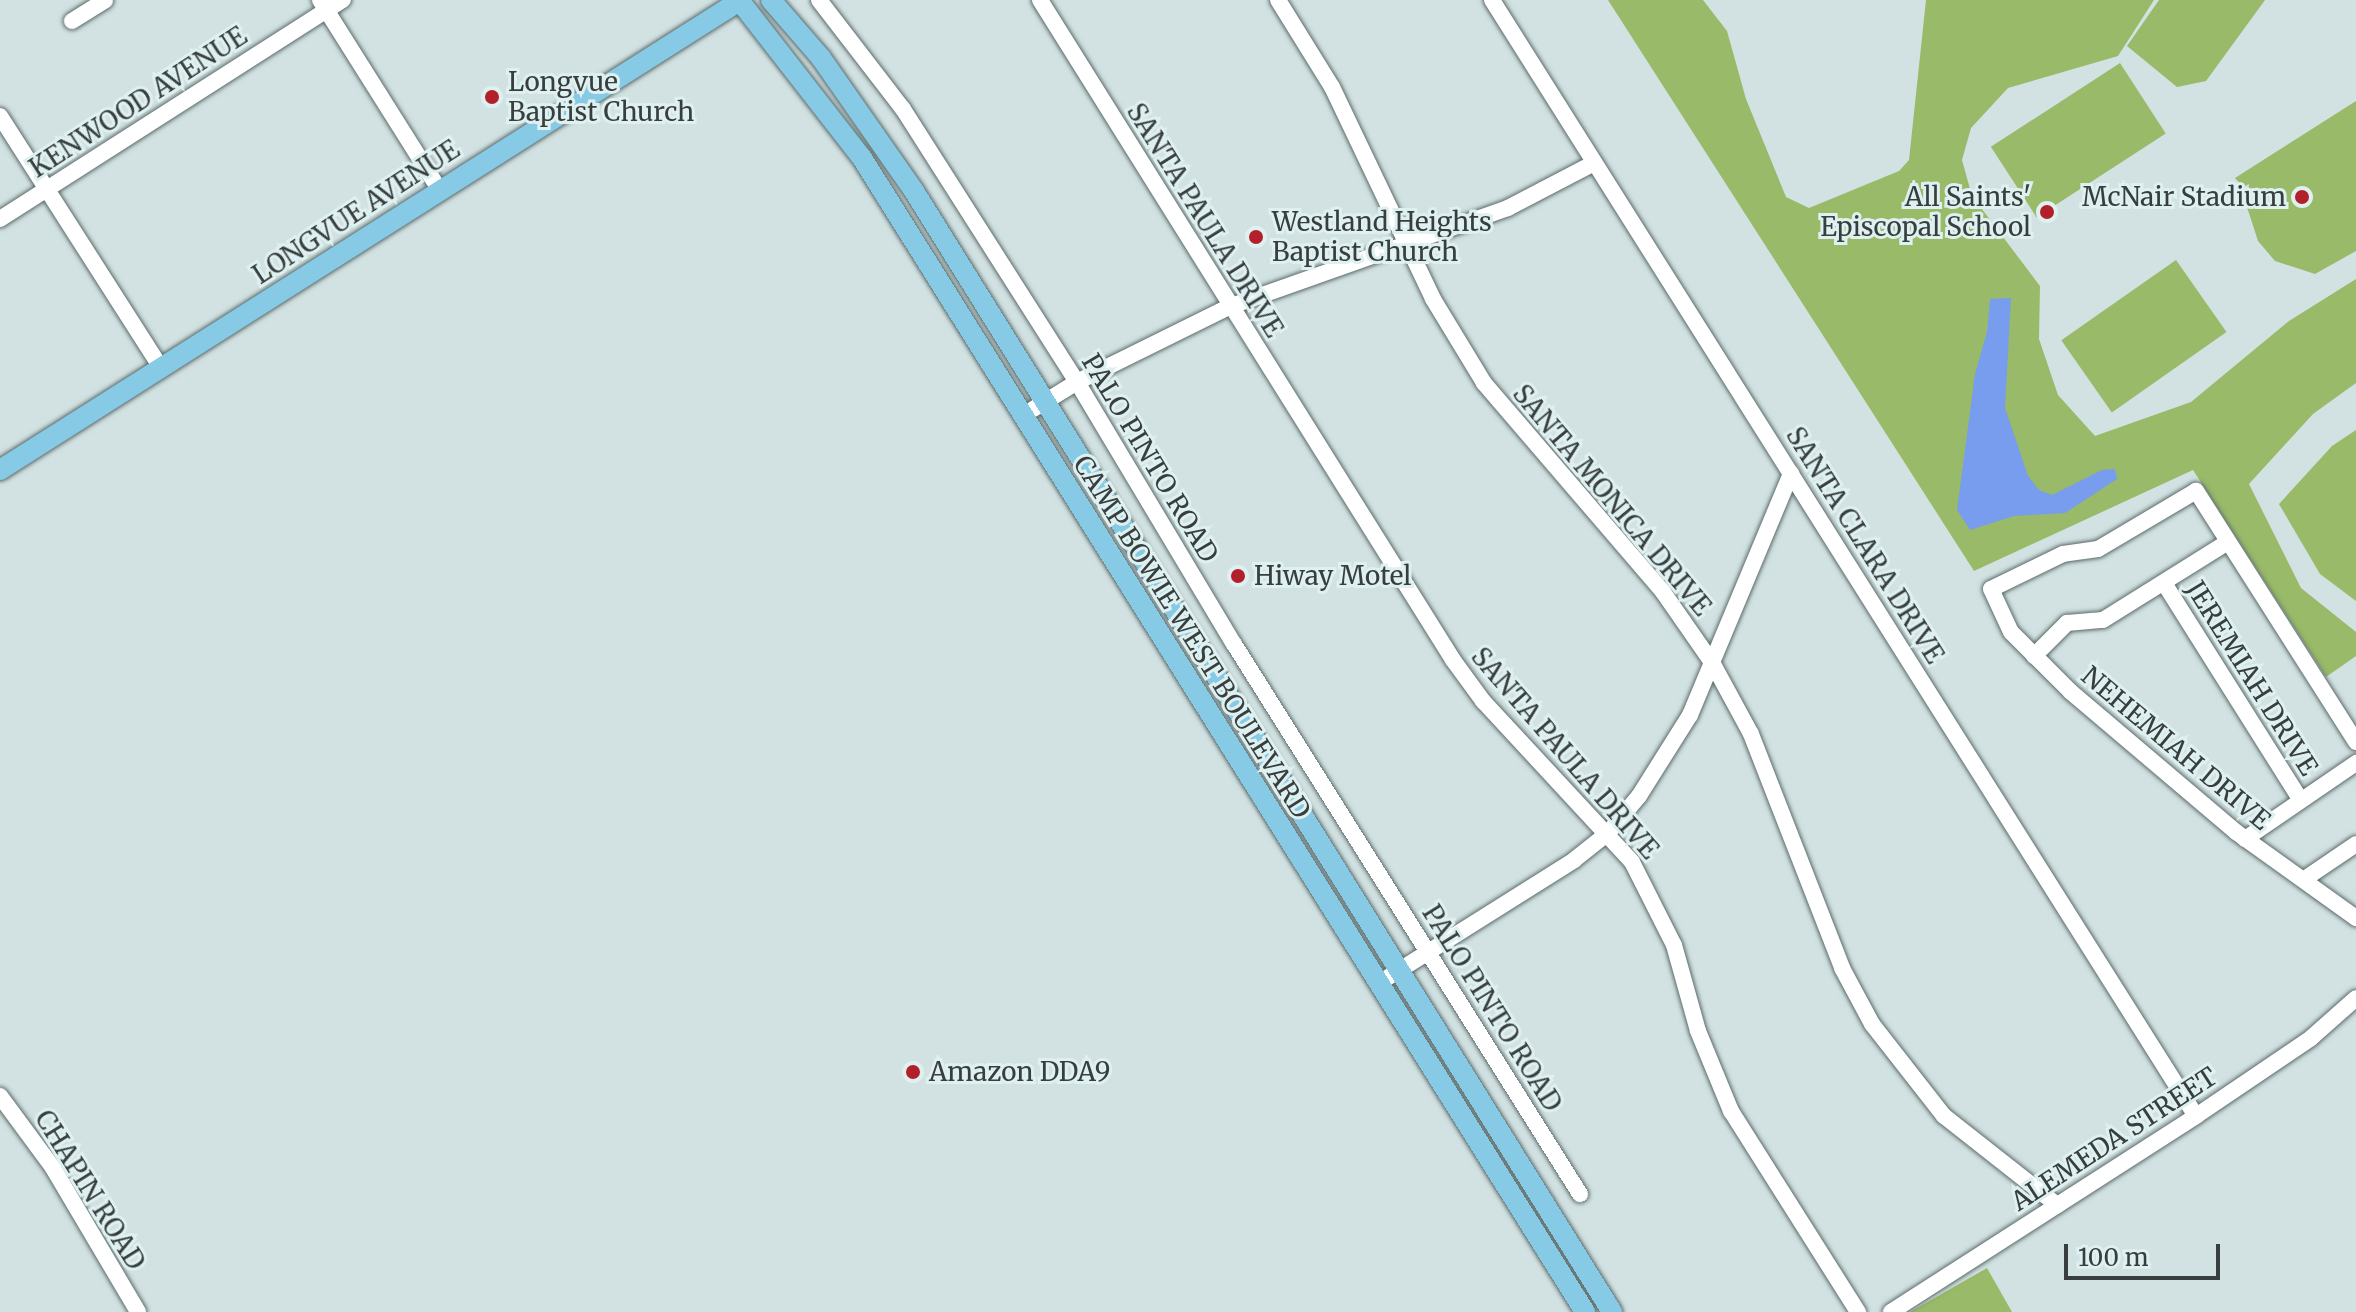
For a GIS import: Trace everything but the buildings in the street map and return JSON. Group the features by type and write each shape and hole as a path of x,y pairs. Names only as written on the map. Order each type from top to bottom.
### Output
{"main road":[{"name":"CAMP BOWIE WEST BOULEVARD","path":"740,0 862,158 1202,703 1612,1312"},
{"name":"LONGVUE AVENUE","path":"0,470 740,0"},
{"name":"CAMP BOWIE WEST BOULEVARD","path":"771,0 821,58 914,191 1222,692 1585,1312"},
{"path":"1202,703 1222,692"}],"street":[{"path":"72,21 105,0"},
{"name":"KENWOOD AVENUE","path":"0,219 323,5 343,0"},
{"name":"PALO PINTO ROAD","path":"819,0 903,109 1077,382 1234,644 1580,1194"},
{"name":"SANTA PAULA DRIVE","path":"1040,0 1453,660 1483,701 1608,833 1659,911 1731,1111 1858,1312"},
{"name":"SANTA MONICA DRIVE","path":"1278,0 1332,87 1408,244 1484,383 1663,592 1713,664 1751,734 1842,968 1872,1024 1944,1116 2057,1205"},
{"name":"SANTA CLARA DRIVE","path":"1492,0 2196,1116"},
{"path":"323,5 439,189"},
{"path":"0,116 162,369"},
{"path":"1022,416 1077,382 1231,306 1508,208 1594,163"},
{"path":"1388,978 1574,860 1608,833 1662,767 1713,664 1791,473"},
{"name":"NEHEMIAH DRIVE","path":"2228,542 2196,491 2098,549 2063,554 1991,589 2011,632 2034,656 2245,839 2290,874 2306,878 2356,918"},
{"path":"2034,656 2067,623 2103,620 2228,542 2356,742"},
{"name":"JEREMIAH DRIVE","path":"2164,583 2300,799"},
{"path":"2245,839 2356,763"},
{"path":"2306,878 2356,844"},
{"name":"ALEMEDA STREET","path":"1891,1312 2196,1116 2311,1038 2356,998"},
{"name":"CHAPIN ROAD","path":"0,1096 53,1168 138,1312"}],"green space":[{"path":"1608,0 1703,0 1727,31 1746,99 1786,197 1809,208 1899,171 1909,160 1926,0 2154,0 2118,56 2008,88 1971,128 1962,160 1972,196 2040,286 2039,339 2058,395 2095,436 2191,402 2289,321 2356,279 2356,383 2313,414 2249,484 2301,588 2356,632 2356,656 2326,677 2193,470 1974,571"},
{"path":"2159,0 2265,0 2206,81 2177,87 2127,46"},
{"path":"2120,63 2166,133 2037,217 1991,147"},
{"name":"McNair Stadium","path":"2356,101 2356,251 2315,274 2275,261 2258,241 2247,207 2249,184 2243,187 2235,178"},
{"path":"2176,260 2226,332 2112,412 2061,340"},
{"path":"2356,430 2356,601 2320,574 2279,504 2332,446"},
{"path":"1987,1268 2012,1312 1910,1312"}],"water":[{"path":"2011,298 2005,408 2028,476 2039,490 2052,495 2102,470 2115,469 2117,479 2065,513 2014,516 1970,530 1957,510 1975,374 1987,332 1990,299"}],"place":[{"name":"Longvue Baptist Church","path":"492,97"},
{"name":"McNair Stadium","path":"2302,197"},
{"name":"All Saints' Episcopal School","path":"2047,212"},
{"name":"Westland Heights Baptist Church","path":"1256,237"},
{"name":"Hiway Motel","path":"1238,576"},
{"name":"Amazon DDA9","path":"913,1072"}]}
